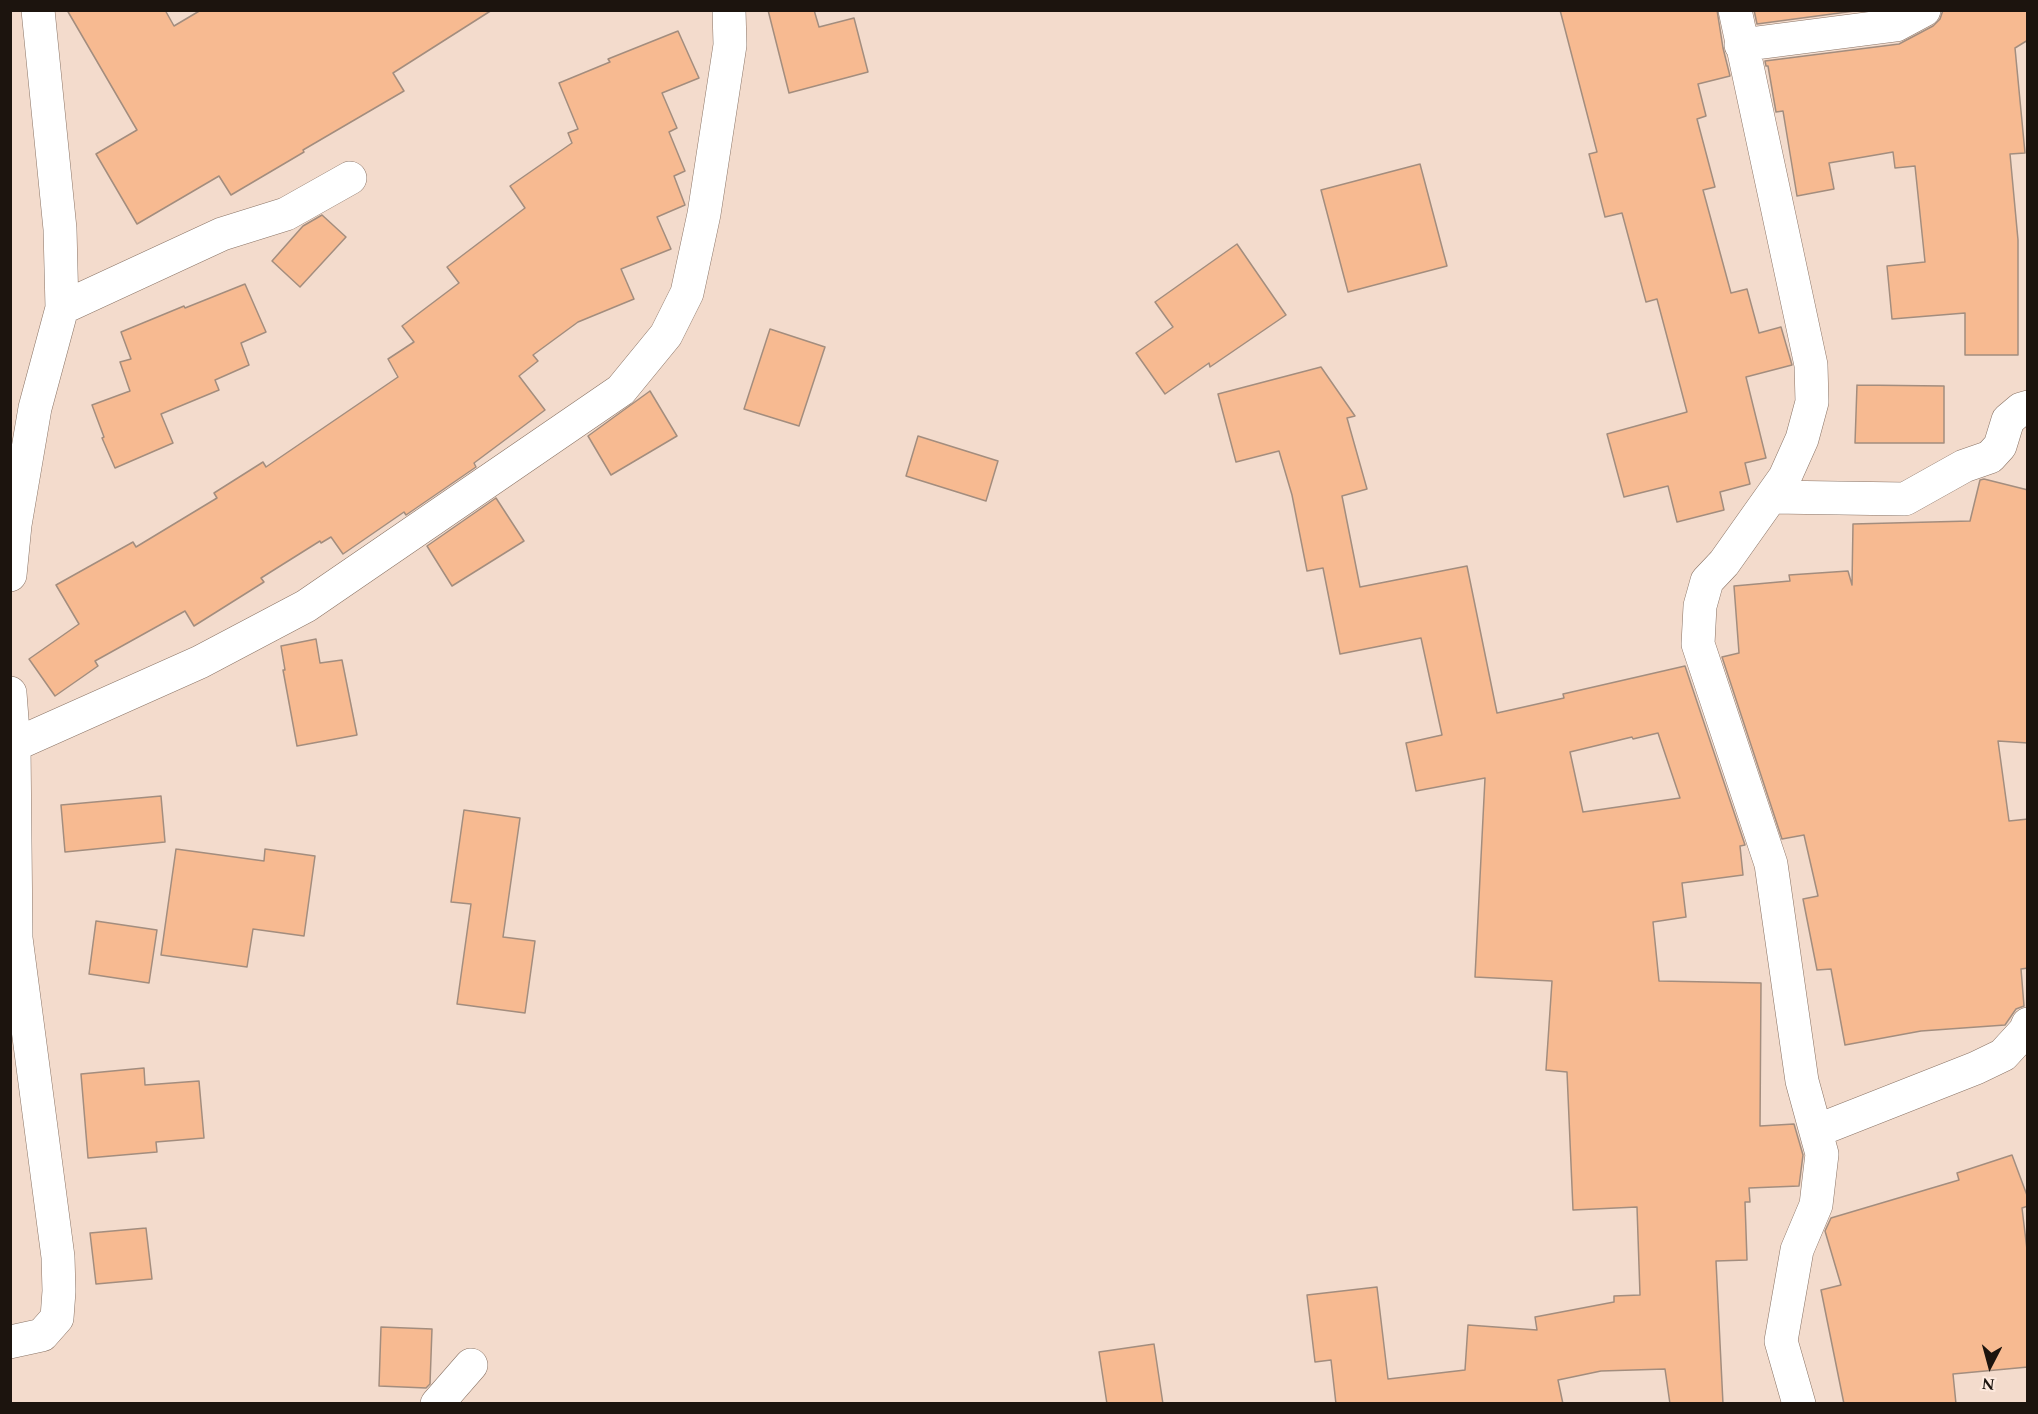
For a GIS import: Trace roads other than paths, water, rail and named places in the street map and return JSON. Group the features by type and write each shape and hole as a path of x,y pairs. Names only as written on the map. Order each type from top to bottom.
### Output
{"street":[{"path":"10,575 15,525 35,408 62,308 60,229 38,10"},
{"path":"14,745 200,662 306,606 621,390 666,335 687,293 704,214 730,45 729,10"},
{"path":"1735,10 1811,364 1812,402 1802,439 1785,477 1724,563 1707,581 1700,606 1698,644 1771,864 1802,1081 1822,1154 1816,1205 1797,1250 1781,1341 1799,1404"},
{"path":"1741,45 1896,25 1924,10"},
{"path":"62,308 222,234 286,214 350,178"},
{"path":"1772,497 1905,499 1964,466 1990,457 2000,446 2008,420 2021,409 2028,407"},
{"path":"10,693 14,745 16,938 58,1257 59,1291 57,1318 42,1335 10,1342"},
{"path":"1816,1131 1976,1068 2003,1055 2025,1031 2028,1024"},
{"path":"437,1404 471,1365"}]}
